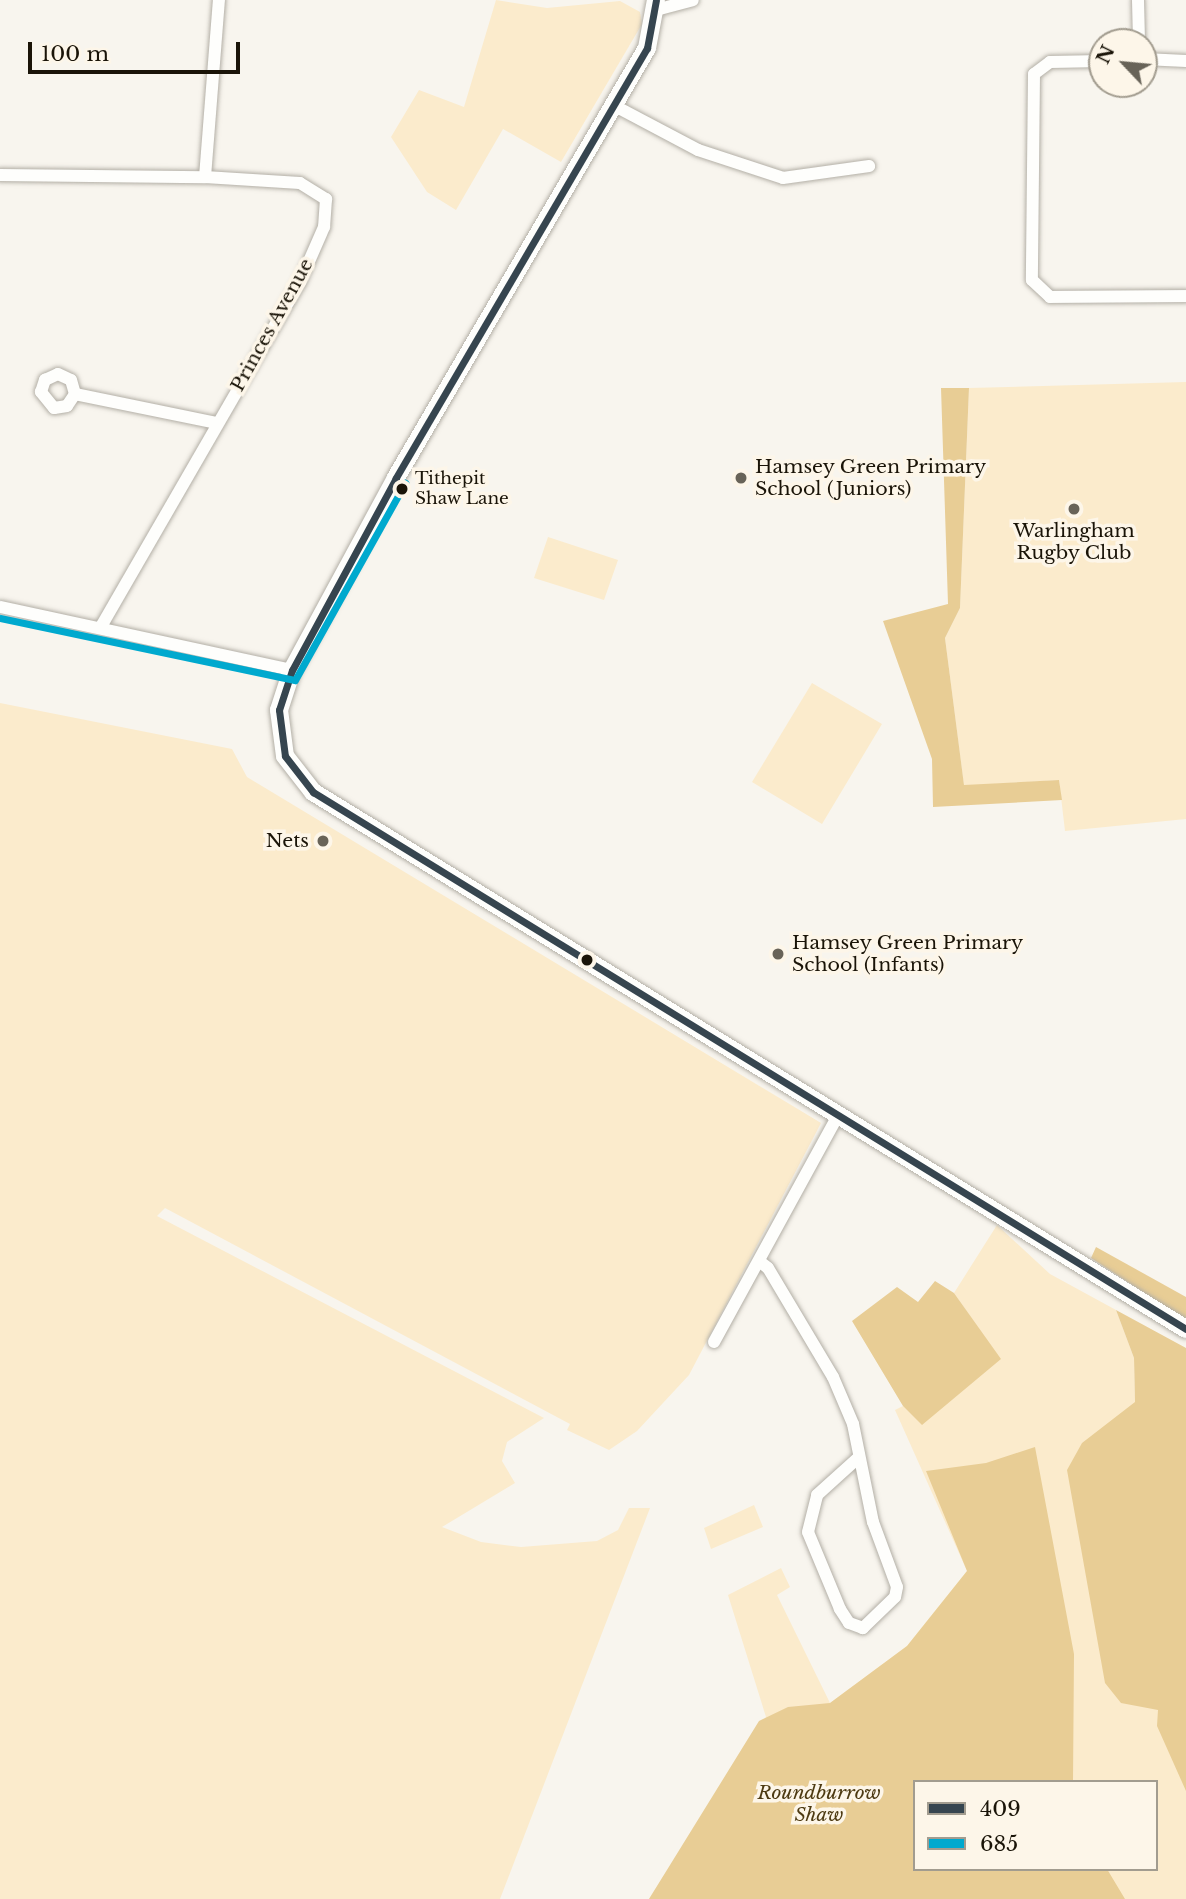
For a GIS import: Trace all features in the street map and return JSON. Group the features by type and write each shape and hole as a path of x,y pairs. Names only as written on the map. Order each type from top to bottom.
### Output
{"street":[{"path":"205,177 219,0"},
{"path":"693,0 656,5 647,48 292,670 279,730 285,756 313,792 1186,1329"},
{"path":"1138,0 1139,28"},
{"path":"1158,60 1186,61"},
{"path":"1088,61 1050,62 1034,74 1032,280 1050,297 1186,296"},
{"path":"613,105 698,150 783,178 869,166"},
{"name":"Princes Avenue","path":"0,175 205,177 300,183 318,189 326,199 324,227 300,282 216,423 101,626"},
{"path":"75,394 216,423"},
{"path":"0,607 101,626 292,670"},
{"path":"714,1342 839,1114"},
{"path":"759,1261 768,1268 833,1377 853,1424 858,1458 897,1587 895,1597 863,1628 855,1628 840,1609 808,1532 817,1494 858,1458"}],"green space":[{"path":"496,0 547,8 620,1 640,12 642,24 561,162 503,129 456,210 427,192 391,137 419,90 464,107"},
{"name":"Warlingham Rugby Club","path":"1186,382 1186,819 1065,831 1059,780 964,786 945,638 960,608 969,388"},
{"path":"941,388 969,388 960,608 945,638 964,785 1059,780 1062,800 933,807 932,759 883,621 948,604"},
{"path":"548,537 618,560 604,600 534,578"},
{"path":"812,683 882,724 822,824 752,782"},
{"path":"0,703 232,749 247,777 821,1123 689,1375 637,1431 609,1450 567,1430 570,1424 165,1208 157,1216 544,1418 507,1442 502,1461 515,1483 442,1527 481,1542 521,1547 597,1541 618,1530 629,1508 650,1508 500,1899 0,1899"},
{"path":"997,1225 1050,1274 1116,1310 1134,1358 1135,1401 1186,1368 1186,1899 649,1899 766,1717 728,1595 781,1568 790,1587 777,1595 830,1703 907,1646 967,1571 895,1410 903,1406 922,1424 1000,1359 954,1293"},
{"path":"1096,1247 1186,1297 1186,1320 1091,1258"},
{"path":"935,1281 954,1293 1001,1359 922,1425 903,1406 852,1321 897,1287 918,1302"},
{"path":"1116,1310 1186,1348 1186,1791 1157,1726 1158,1710 1121,1703 1105,1683 1067,1470 1082,1443 1135,1402 1134,1358"},
{"name":"Roundburrow Shaw","path":"1035,1447 1074,1654 1073,1780 913,1780 913,1871 1108,1871 1125,1899 649,1899 759,1721 788,1707 830,1703 907,1646 967,1571 926,1471 986,1463"},
{"path":"754,1505 763,1527 711,1549 704,1528"}],"transit line":[{"name":"409","path":"656,0 647,48 396,478 292,670 279,710 285,756 313,792 1186,1329"},
{"name":"685","path":"0,618 295,680 405,483"}],"place":[{"name":"Hamsey Green Primary School (Juniors)","path":"741,478"},
{"name":"Tithepit Shaw Lane","path":"402,489"},
{"name":"Warlingham Rugby Club","path":"1074,509"},
{"name":"Nets","path":"323,841"},
{"name":"Hamsey Green Primary School (Infants)","path":"778,954"}]}
